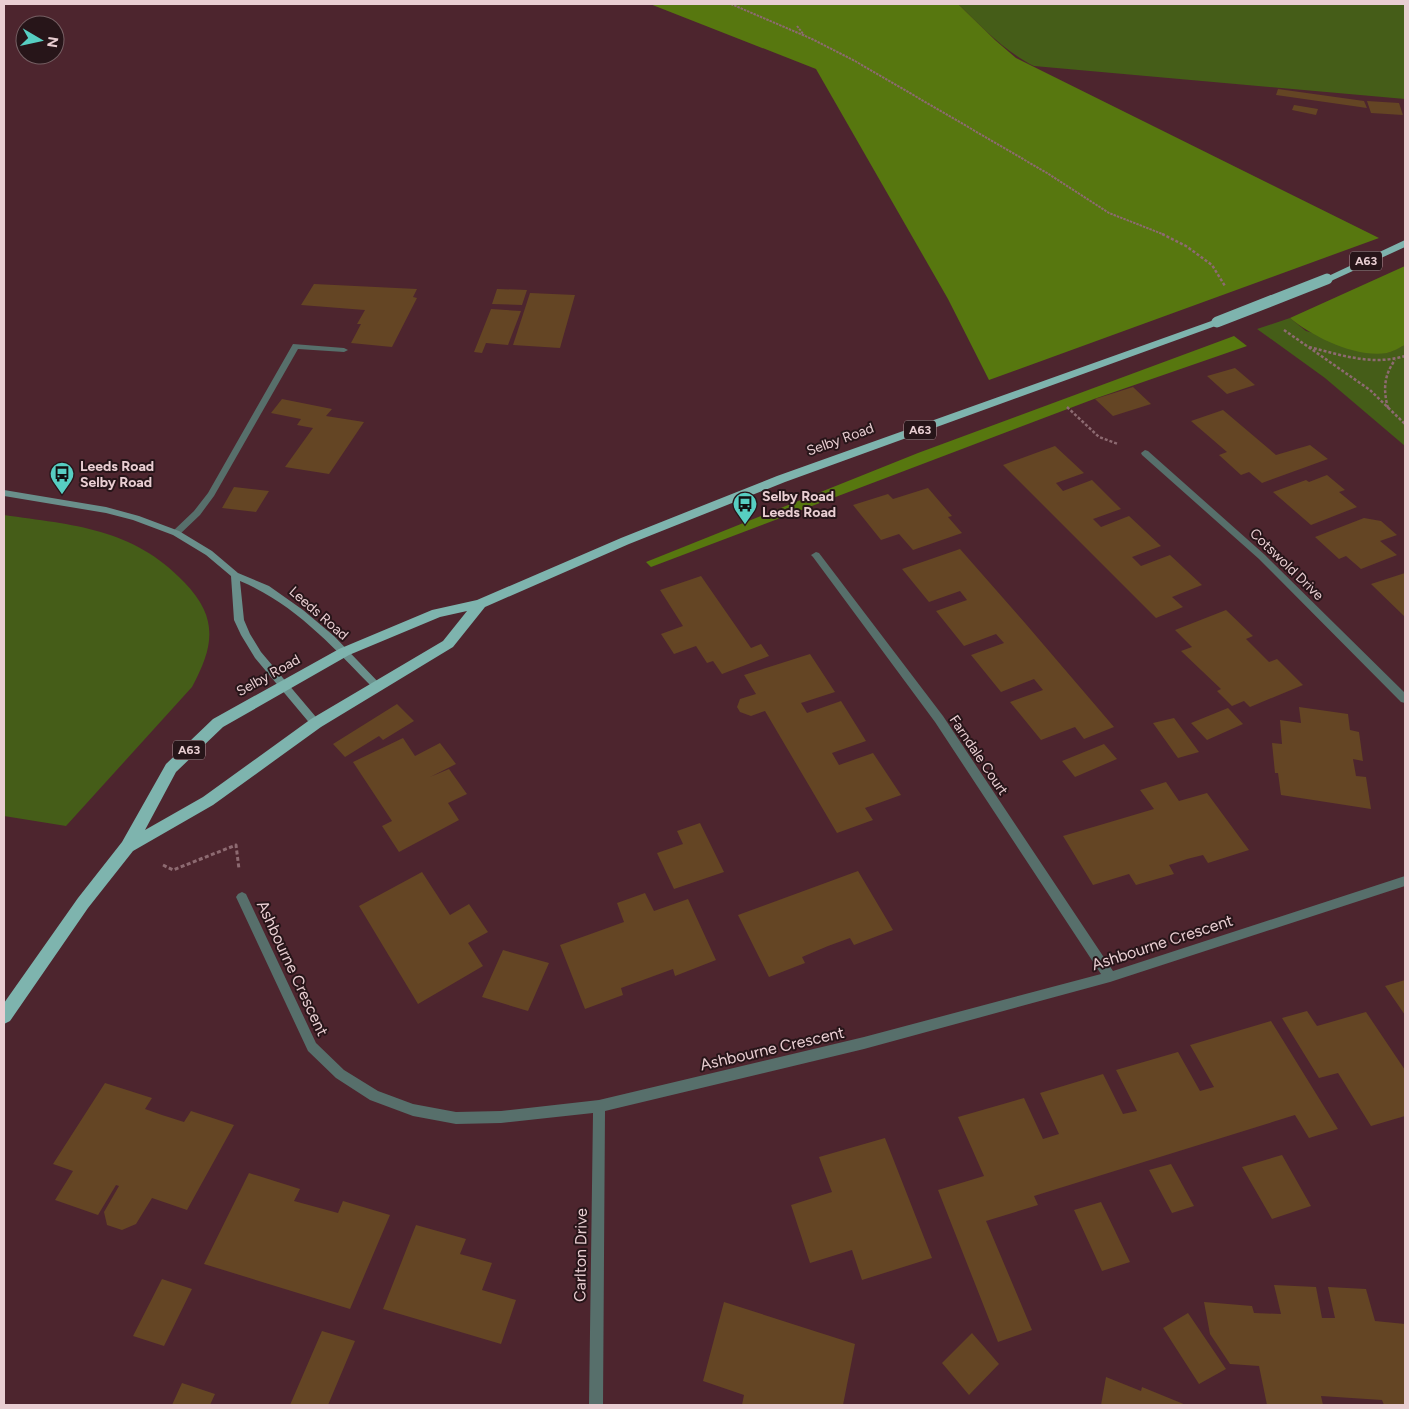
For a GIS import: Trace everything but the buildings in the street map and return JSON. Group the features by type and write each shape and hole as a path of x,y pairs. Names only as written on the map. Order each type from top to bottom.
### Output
{"highway":[{"name":"Selby Road","path":"4,1016 83,903 127,848 172,768 218,723 344,652 437,613 480,604 625,541 781,479 1044,386 1177,335 1217,322 1327,279 1405,243"},
{"name":"Selby Road","path":"127,848 208,801 316,723 448,644 480,604"}],"main road":[{"name":"Leeds Road","path":"4,493 106,510 136,518 176,533 209,553 234,575 266,588 318,627 377,686"},
{"path":"234,575 239,620 258,655 286,685 316,723"}],"street":[{"path":"176,533 197,513 211,494 296,346 344,350"},
{"name":"Cotswold Drive","path":"1145,453 1262,557 1405,699"},
{"name":"Farndale Court","path":"816,555 939,719 1110,977"},
{"name":"Ashbourne Crescent","path":"242,897 312,1047 340,1074 374,1096 413,1110 456,1118 501,1118 599,1106 864,1043 1110,977 1405,881"},
{"name":"Carlton Drive","path":"596,1405 599,1106"}],"path":[{"path":"731,4 855,61 1047,173 1109,213 1155,230 1186,246 1212,265 1227,288"},
{"path":"797,26 804,36"},
{"path":"1283,330 1370,390 1405,424"},
{"path":"1306,346 1355,357 1395,360 1405,356"},
{"path":"1388,409 1385,383 1388,370 1395,360"},
{"path":"1044,386 1099,438 1145,453"},
{"path":"127,848 173,870 236,845 242,897"}],"green space":[{"path":"650,4 958,4 1016,58 1379,238 989,380 948,299 816,69"},
{"path":"958,4 1405,4 1405,99 1034,66 1003,46"},
{"path":"1405,266 1405,345 1394,351 1375,354 1349,349 1323,339 1290,318"},
{"path":"1290,318 1306,331 1388,353 1405,345 1405,446 1325,378 1257,329"},
{"path":"1234,336 1247,346 1094,399 651,567 646,562 918,453"},
{"path":"4,515 78,526 123,540 144,550 164,564 184,582 195,595 208,620 209,633 205,658 192,687 66,826 4,816"}],"place":[{"name":"Leeds Road Selby Road","path":"62,495"},
{"name":"Selby Road Leeds Road","path":"745,525"}]}
